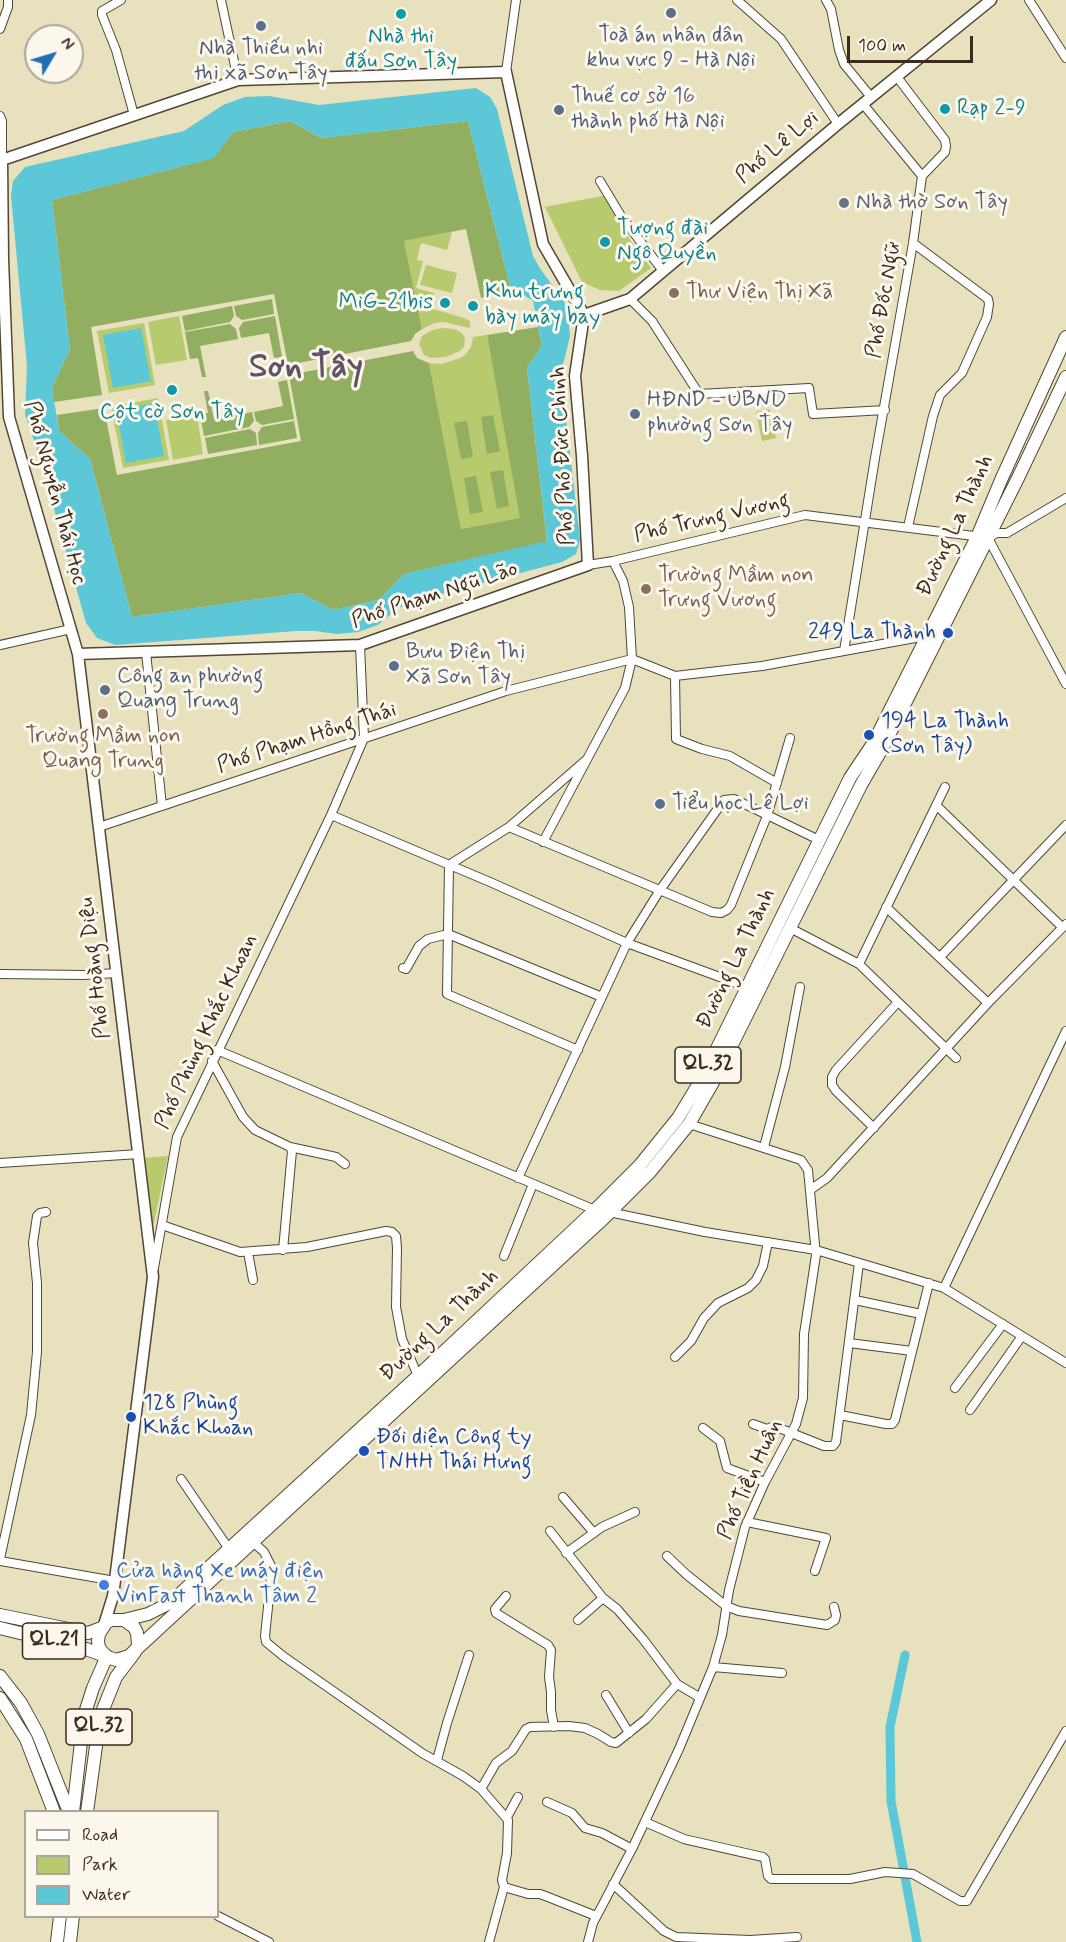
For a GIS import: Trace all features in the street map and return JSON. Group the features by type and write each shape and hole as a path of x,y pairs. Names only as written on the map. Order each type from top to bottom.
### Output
{"highway":[{"name":"Đường La Thành","path":"124,1620 147,1614 170,1603 595,1210 640,1165 678,1118 704,1074 850,778 874,742 926,636 983,537 1001,480 1066,337"},
{"name":"Đường La Thành","path":"135,1652 609,1212 650,1172 689,1124 716,1077 861,784 883,747 983,537 1066,377"},
{"name":"QL.21","path":"0,1614 88,1633 102,1627"},
{"path":"111,1620 124,1620 134,1627 138,1639 135,1652 116,1660 107,1656 99,1648 98,1641 102,1627 111,1620"},
{"name":"QL.21","path":"0,1628 107,1656"},
{"name":"QL.32","path":"87,1810 100,1717 116,1677 135,1652"},
{"name":"QL.32","path":"71,1810 84,1716 107,1656"},
{"path":"0,1676 21,1703 38,1734 70,1810"},
{"path":"0,1698 26,1739 53,1810"},
{"path":"57,1942 60,1918"},
{"path":"70,1942 74,1918"}],"main road":[{"name":"Phố Lê Lợi","path":"584,315 630,299 838,124 991,0"},
{"path":"1,160 238,80 506,72 543,244 584,315"},
{"name":"Phố Nguyễn Thái Học","path":"1,160 4,418 78,654"},
{"name":"Phố Phó Đức Chính","path":"584,315 575,376 588,565"},
{"name":"Phố Phạm Ngũ Lão","path":"78,654 360,645 588,565"},
{"name":"Phố Hoàng Diệu","path":"78,654 139,1155 154,1239 153,1277 115,1581"},
{"path":"102,1627 113,1596 115,1581"},
{"path":"113,1596 116,1608 124,1620"}],"street":[{"path":"0,29 8,7 8,0"},
{"path":"121,0 102,11 102,15 116,50 134,115"},
{"path":"221,0 238,80"},
{"path":"506,72 516,0"},
{"path":"737,0 781,39 838,124"},
{"path":"826,0 831,9 844,64 922,176 945,152 945,140 897,77"},
{"path":"1029,0 1066,58"},
{"path":"0,116 2,121 1,160"},
{"name":"Phố Đốc Ngữ","path":"844,651 913,243 922,176"},
{"path":"600,181 621,216 663,271"},
{"path":"909,527 933,416 940,395 962,373 987,317 989,304 988,299 913,243"},
{"path":"630,299 652,321 699,394 810,388 813,414 885,410"},
{"path":"1066,498 1007,533 983,537 1066,684"},
{"name":"Phố Trưng Vương","path":"588,565 805,515 983,537"},
{"path":"543,842 625,688 632,659 629,607 623,581 613,561"},
{"path":"0,645 71,628"},
{"path":"632,659 675,676 762,666 926,636"},
{"name":"Phố Phùng Khắc Khoan","path":"154,1239 162,1225 177,1137 331,815 364,738 360,645"},
{"path":"146,652 162,806"},
{"name":"Phố Phạm Hồng Thái","path":"99,826 506,692 632,659"},
{"path":"675,676 676,739 730,756 777,783"},
{"path":"509,827 721,914 731,905 768,813 790,738"},
{"path":"449,865 509,827 586,760"},
{"path":"859,964 945,787"},
{"path":"518,1178 627,943 660,890 724,800 734,799 768,813 819,840"},
{"path":"810,1190 827,1178 988,1004 1064,926 936,805"},
{"path":"331,815 627,943 747,987"},
{"path":"940,957 1066,825"},
{"path":"449,865 447,994 578,1050"},
{"path":"886,907 988,1004"},
{"path":"790,928 859,964 956,1058"},
{"path":"403,968 406,969 419,946 428,939 448,934 603,997"},
{"path":"0,974 117,973"},
{"path":"764,1147 785,1067 800,987"},
{"path":"874,1128 836,1091 832,1085 832,1077 898,1002"},
{"path":"944,1288 1066,1031"},
{"path":"217,1050 595,1210"},
{"path":"212,1061 243,1116 255,1130 290,1147 336,1157 345,1164"},
{"name":"Phố Tiền Huân","path":"588,1942 596,1916 645,1822 679,1749 713,1667 739,1547 747,1522 765,1482 792,1434 802,1398 804,1334 816,1250 808,1170 801,1160 689,1124"},
{"path":"283,1250 292,1151 290,1147"},
{"path":"0,1163 139,1155"},
{"path":"504,1256 533,1184"},
{"path":"46,1212 37,1216 33,1243 37,1283 37,1352 30,1414 0,1560 115,1581"},
{"path":"609,1212 816,1250 929,1283 944,1288 1066,1363"},
{"path":"162,1225 240,1252 307,1247 386,1231 392,1232 396,1236 398,1248 396,1307 402,1339 418,1376"},
{"path":"675,1357 691,1341 705,1318 718,1304 748,1288 756,1280 763,1266 768,1242"},
{"path":"248,1252 254,1280"},
{"path":"753,1424 768,1429 774,1426 824,1446 832,1446 836,1442 859,1263"},
{"path":"840,1415 892,1424 896,1420 929,1283"},
{"path":"855,1300 921,1314"},
{"path":"955,1388 1003,1324"},
{"path":"970,1410 1022,1336"},
{"path":"849,1343 912,1352"},
{"path":"703,1428 720,1441 727,1468 765,1482"},
{"path":"181,1479 229,1549"},
{"path":"564,1497 594,1533"},
{"path":"567,1553 602,1527 635,1512"},
{"path":"747,1522 826,1538 815,1571"},
{"path":"550,1531 603,1598 643,1639 677,1684 699,1697"},
{"path":"253,1542 264,1552 272,1568 266,1642 422,1753 437,1760 481,1789 507,1817"},
{"path":"667,1556 726,1606 739,1611 827,1625 835,1620 834,1607"},
{"path":"506,1596 495,1609 496,1613 548,1645 551,1650 549,1677 554,1726"},
{"path":"579,1620 603,1598"},
{"path":"437,1760 469,1655"},
{"path":"713,1667 782,1673"},
{"path":"481,1789 496,1763 512,1751 526,1729 554,1726 585,1728 616,1743 646,1719 677,1684"},
{"path":"606,1695 629,1733"},
{"path":"645,1822 684,1839 763,1857 771,1879 850,1879 885,1872 913,1874 960,1901 967,1901 1066,1731"},
{"path":"489,1942 504,1887 502,1880 508,1839 507,1817 518,1797"},
{"path":"547,1802 572,1813 585,1828 602,1833 632,1849"},
{"path":"613,1884 664,1931 676,1937 750,1940 797,1937"},
{"path":"504,1887 528,1894 540,1894 596,1916"},
{"path":"219,1917 269,1942"}],"green space":[{"path":"290,121 321,138 468,121 510,286 496,295 481,298 466,229 404,241 422,329 411,341 288,365 274,294 91,327 102,395 54,402 52,387 70,350 52,200 213,158 233,132"},
{"path":"607,195 628,237 651,268 619,291 600,290 582,282 545,207"},
{"path":"452,232 447,250 421,243 417,260 423,261 416,288 434,293 430,308 470,321 470,328 444,322 422,329 404,241"},
{"path":"426,265 457,273 452,293 420,285"},
{"path":"272,299 274,314 242,320 236,316 234,306"},
{"path":"232,306 234,316 230,322 185,331 182,316"},
{"path":"179,316 187,360 156,365 148,322"},
{"path":"275,316 282,357 274,358 269,333 241,338 239,328 243,322"},
{"path":"144,323 155,385 109,393 97,331"},
{"path":"230,324 236,329 238,339 200,346 206,377 202,377 198,358 190,359 185,332"},
{"path":"538,327 542,345 527,368 547,542 404,574 379,600 333,610 301,593 132,617 90,459 59,431 57,415 104,408 117,475 301,441 289,375 413,351 417,358 429,363 461,529 520,518 487,335"},
{"path":"454,329 462,333 465,339 464,347 446,357 431,358 424,355 419,344 422,336 432,330"},
{"path":"487,335 521,518 461,529 429,363 442,364 460,358 471,347 473,337"},
{"path":"287,380 294,419 262,425 256,421 254,412 283,406 278,382"},
{"path":"204,391 208,391 214,419 252,412 254,421 249,427 204,436 200,414 208,413"},
{"path":"158,398 169,460 123,468 111,407"},
{"path":"770,409 776,438 762,441 756,412"},
{"path":"197,415 203,454 173,460 166,420"},
{"path":"493,415 500,451 487,454 481,417"},
{"path":"294,421 297,438 259,445 258,433 262,427"},
{"path":"467,421 473,457 461,459 454,423"},
{"path":"250,429 256,433 257,445 208,454 205,438"},
{"path":"503,470 509,506 497,509 490,472"},
{"path":"476,476 483,512 470,514 464,478"},
{"path":"168,1156 152,1232 143,1158"}],"water":[{"path":"476,88 490,97 497,109 533,256 564,301 568,315 570,336 562,369 562,384 580,540 576,554 562,562 415,601 397,609 378,625 358,632 337,634 296,631 115,645 97,638 86,623 39,455 25,415 27,366 11,196 13,181 25,167 184,131 223,105 245,97 269,96 319,105","holes":["290,121 321,138 468,121 510,286 533,301 542,345 527,368 547,541 404,574 379,600 333,610 301,593 132,617 90,459 59,431 52,387 70,350 52,200 214,158 233,132"]},
{"path":"141,328 151,381 113,388 103,335"},
{"path":"154,403 164,456 126,463 116,410"}],"waterway":[{"path":"905,1655 890,1727 891,1801 917,1942"}],"place":[{"name":"Toà án nhân dân khu vực 9 - Hà Nội","path":"671,13"},
{"name":"Nhà thi đấu Sơn Tây","path":"401,14"},
{"name":"Nhà Thiếu nhi thị xã Sơn Tây","path":"261,26"},
{"name":"Rạp 2-9","path":"945,109"},
{"name":"Thuế cơ sở 16 thành phố Hà Nội","path":"559,110"},
{"name":"Nhà thờ Sơn Tây","path":"844,203"},
{"name":"Tượng đài Ngô Quyền","path":"605,242"},
{"name":"Thư Viện Thị Xã","path":"674,293"},
{"name":"MiG-21bis","path":"445,303"},
{"name":"Khu trưng bày máy bay","path":"473,306"},
{"name":"Cột cờ Sơn Tây","path":"172,390"},
{"name":"HĐND - UBND phường Sơn Tây","path":"635,414"},
{"name":"Trường Mầm non Trưng Vương","path":"646,589"},
{"name":"249 La Thành","path":"948,633"},
{"name":"Bưu Điện Thị Xã Sơn Tây","path":"394,666"},
{"name":"Công an phường Quang Trung","path":"105,690"},
{"name":"Trường Mầm non Quang Trung","path":"103,714"},
{"name":"194 La Thành (Sơn Tây)","path":"869,735"},
{"name":"Tiểu học Lê Lợi","path":"660,804"},
{"name":"128 Phùng Khắc Khoan","path":"131,1417"},
{"name":"Đối diện Công ty TNHH Thái Hưng","path":"364,1451"},
{"name":"Cửa hàng Xe máy điện VinFast Thanh Tâm 2","path":"104,1585"}],"district":[{"name":"Sơn Tây","path":"306,369"}]}
